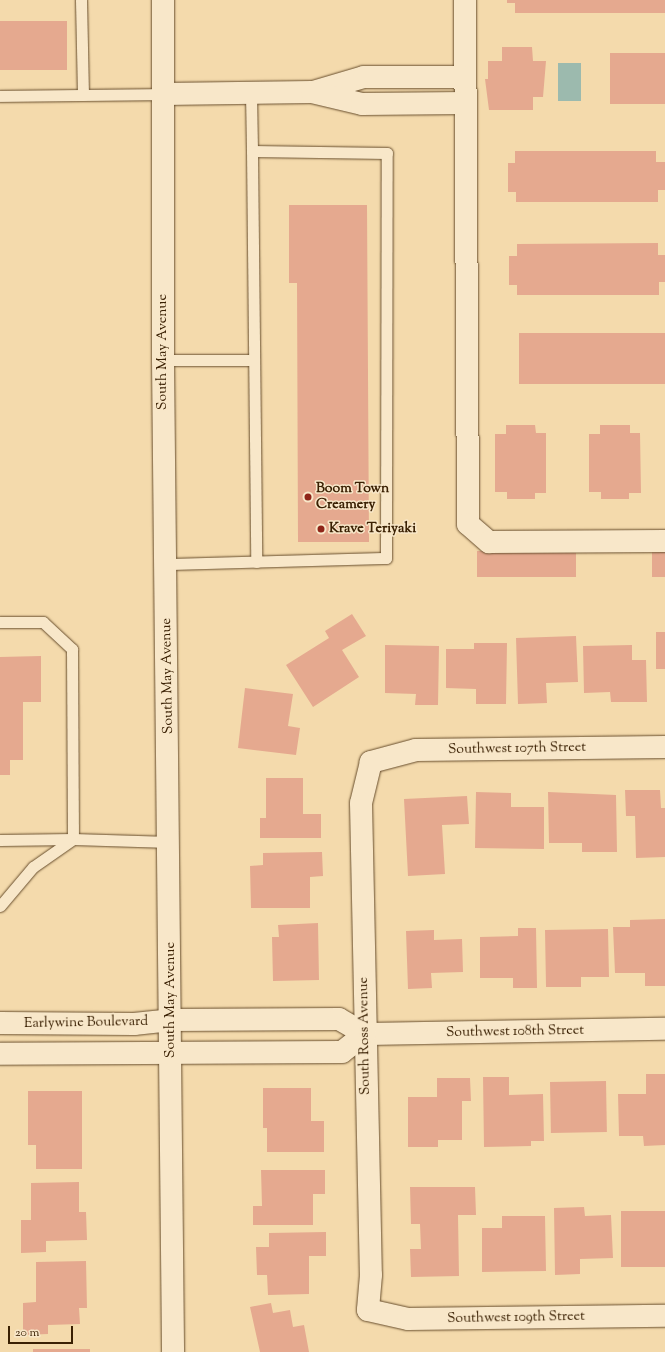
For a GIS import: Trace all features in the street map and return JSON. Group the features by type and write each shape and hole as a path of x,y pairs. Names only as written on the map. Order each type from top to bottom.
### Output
{"street":[{"name":"South May Avenue","path":"163,0 163,360 170,842 173,1352"},
{"path":"465,0 468,524 489,542 665,540"},
{"path":"312,92 364,77 465,77"},
{"path":"164,94 312,92 362,104 465,103"},
{"name":"Southwest 107th Street","path":"371,762 416,750 665,747"},
{"name":"South Ross Avenue","path":"368,1310 371,1275 365,1034 362,803 371,762"},
{"name":"Southwest 108th Street","path":"171,1020 338,1019 365,1034 665,1030"},
{"name":"Earlywine Boulevard","path":"0,1023 134,1024 171,1020"},
{"path":"0,1054 342,1052 365,1034"},
{"name":"Southwest 109th Street","path":"368,1310 408,1319 665,1316"}],"lane":[{"path":"81,0 83,95"},
{"path":"251,92 256,562"},
{"path":"0,96 164,94"},
{"path":"167,564 386,558 387,152 252,152"},
{"path":"163,360 254,360"},
{"path":"0,622 43,622 72,649 73,839"},
{"path":"0,840 73,839 170,842"},
{"path":"0,906 33,867 73,839"}],"shaded area":[{"path":"558,63 581,63 581,101 558,101"}],"building":[{"path":"507,0 665,0 665,13 515,13 515,3 507,3"},
{"path":"0,21 67,21 67,70 0,70"},
{"path":"502,47 532,47 533,61 546,61 543,97 533,97 533,110 489,110 485,79 488,79 488,61 502,61"},
{"path":"610,53 665,53 665,104 610,104"},
{"path":"515,151 656,151 656,162 665,162 665,190 658,190 658,202 516,202 516,192 508,192 508,163 515,163"},
{"path":"289,205 367,205 369,542 298,542 297,283 289,283"},
{"path":"658,243 658,255 665,255 665,282 659,282 659,295 517,295 517,285 509,285 509,256 517,256 517,244"},
{"path":"519,333 665,333 665,384 519,384"},
{"path":"506,425 535,425 536,433 546,433 546,493 535,493 535,499 507,499 507,492 495,492 495,434 506,434"},
{"path":"600,425 630,425 630,433 640,433 641,493 629,493 629,499 601,499 601,492 589,492 589,434 600,434"},
{"path":"477,551 576,551 576,577 477,577"},
{"path":"652,552 665,552 665,577 652,577"},
{"path":"352,614 366,636 342,650 359,677 313,707 286,665 329,638 325,631"},
{"path":"656,632 665,632 665,669 656,669"},
{"path":"576,636 578,682 546,683 547,703 518,704 516,638"},
{"path":"474,643 507,643 506,704 476,704 476,689 446,688 446,649 474,649"},
{"path":"385,645 439,646 438,705 415,705 416,694 385,693"},
{"path":"632,645 632,660 646,660 647,702 611,702 610,692 584,693 583,646"},
{"path":"41,656 41,702 23,702 23,760 10,760 10,775 0,775 0,657"},
{"path":"245,688 293,694 288,726 300,728 296,755 238,748"},
{"path":"266,778 303,778 303,814 321,814 321,838 260,838 260,818 266,818"},
{"path":"625,790 660,790 661,808 665,808 665,857 636,858 635,816 626,816"},
{"path":"476,792 511,793 511,807 544,807 544,849 475,848"},
{"path":"548,792 616,795 617,852 582,852 582,843 549,843"},
{"path":"467,796 469,824 442,825 445,874 408,876 404,799"},
{"path":"322,852 323,876 310,877 310,908 251,908 250,866 263,865 263,853"},
{"path":"665,919 665,986 645,986 645,973 615,973 613,927 630,927 630,920"},
{"path":"318,923 319,980 273,981 272,937 279,937 278,925"},
{"path":"518,928 536,928 537,988 513,988 513,978 480,978 480,937 518,936"},
{"path":"608,929 609,977 581,977 581,987 546,987 545,930"},
{"path":"434,930 434,940 462,939 463,972 431,973 432,988 408,989 406,931"},
{"path":"646,1074 665,1074 665,1145 644,1146 643,1136 619,1136 618,1094 646,1094"},
{"path":"483,1077 509,1077 509,1095 543,1094 544,1141 531,1141 531,1146 484,1147"},
{"path":"437,1078 470,1078 471,1101 462,1101 462,1140 438,1140 438,1147 408,1147 408,1097 437,1097"},
{"path":"606,1081 607,1132 551,1133 550,1082"},
{"path":"263,1088 311,1088 311,1121 324,1121 324,1152 267,1152 267,1128 263,1128"},
{"path":"28,1091 82,1091 82,1169 36,1169 36,1145 28,1145"},
{"path":"261,1170 325,1170 325,1194 313,1194 313,1225 253,1225 253,1206 262,1206"},
{"path":"79,1182 79,1212 86,1212 87,1240 46,1241 46,1252 21,1253 21,1220 31,1220 31,1183"},
{"path":"410,1187 475,1187 476,1215 458,1215 459,1276 411,1277 410,1249 421,1249 420,1224 411,1224"},
{"path":"584,1207 585,1216 611,1215 613,1258 580,1259 580,1274 555,1275 554,1208"},
{"path":"621,1211 665,1211 665,1267 621,1267"},
{"path":"502,1216 545,1216 546,1271 482,1272 482,1228 502,1228"},
{"path":"326,1232 326,1256 309,1256 309,1294 268,1295 267,1275 257,1275 256,1247 269,1247 269,1233"},
{"path":"86,1261 87,1308 79,1308 80,1324 48,1325 48,1334 23,1335 23,1303 36,1302 36,1262"},
{"path":"271,1303 273,1313 290,1310 293,1327 304,1325 309,1352 260,1352 250,1307"},
{"path":"33,1349 90,1349 90,1352 33,1352"}],"place":[{"name":"Boom Town Creamery","path":"308,497"},
{"name":"Krave Teriyaki","path":"321,529"}]}
